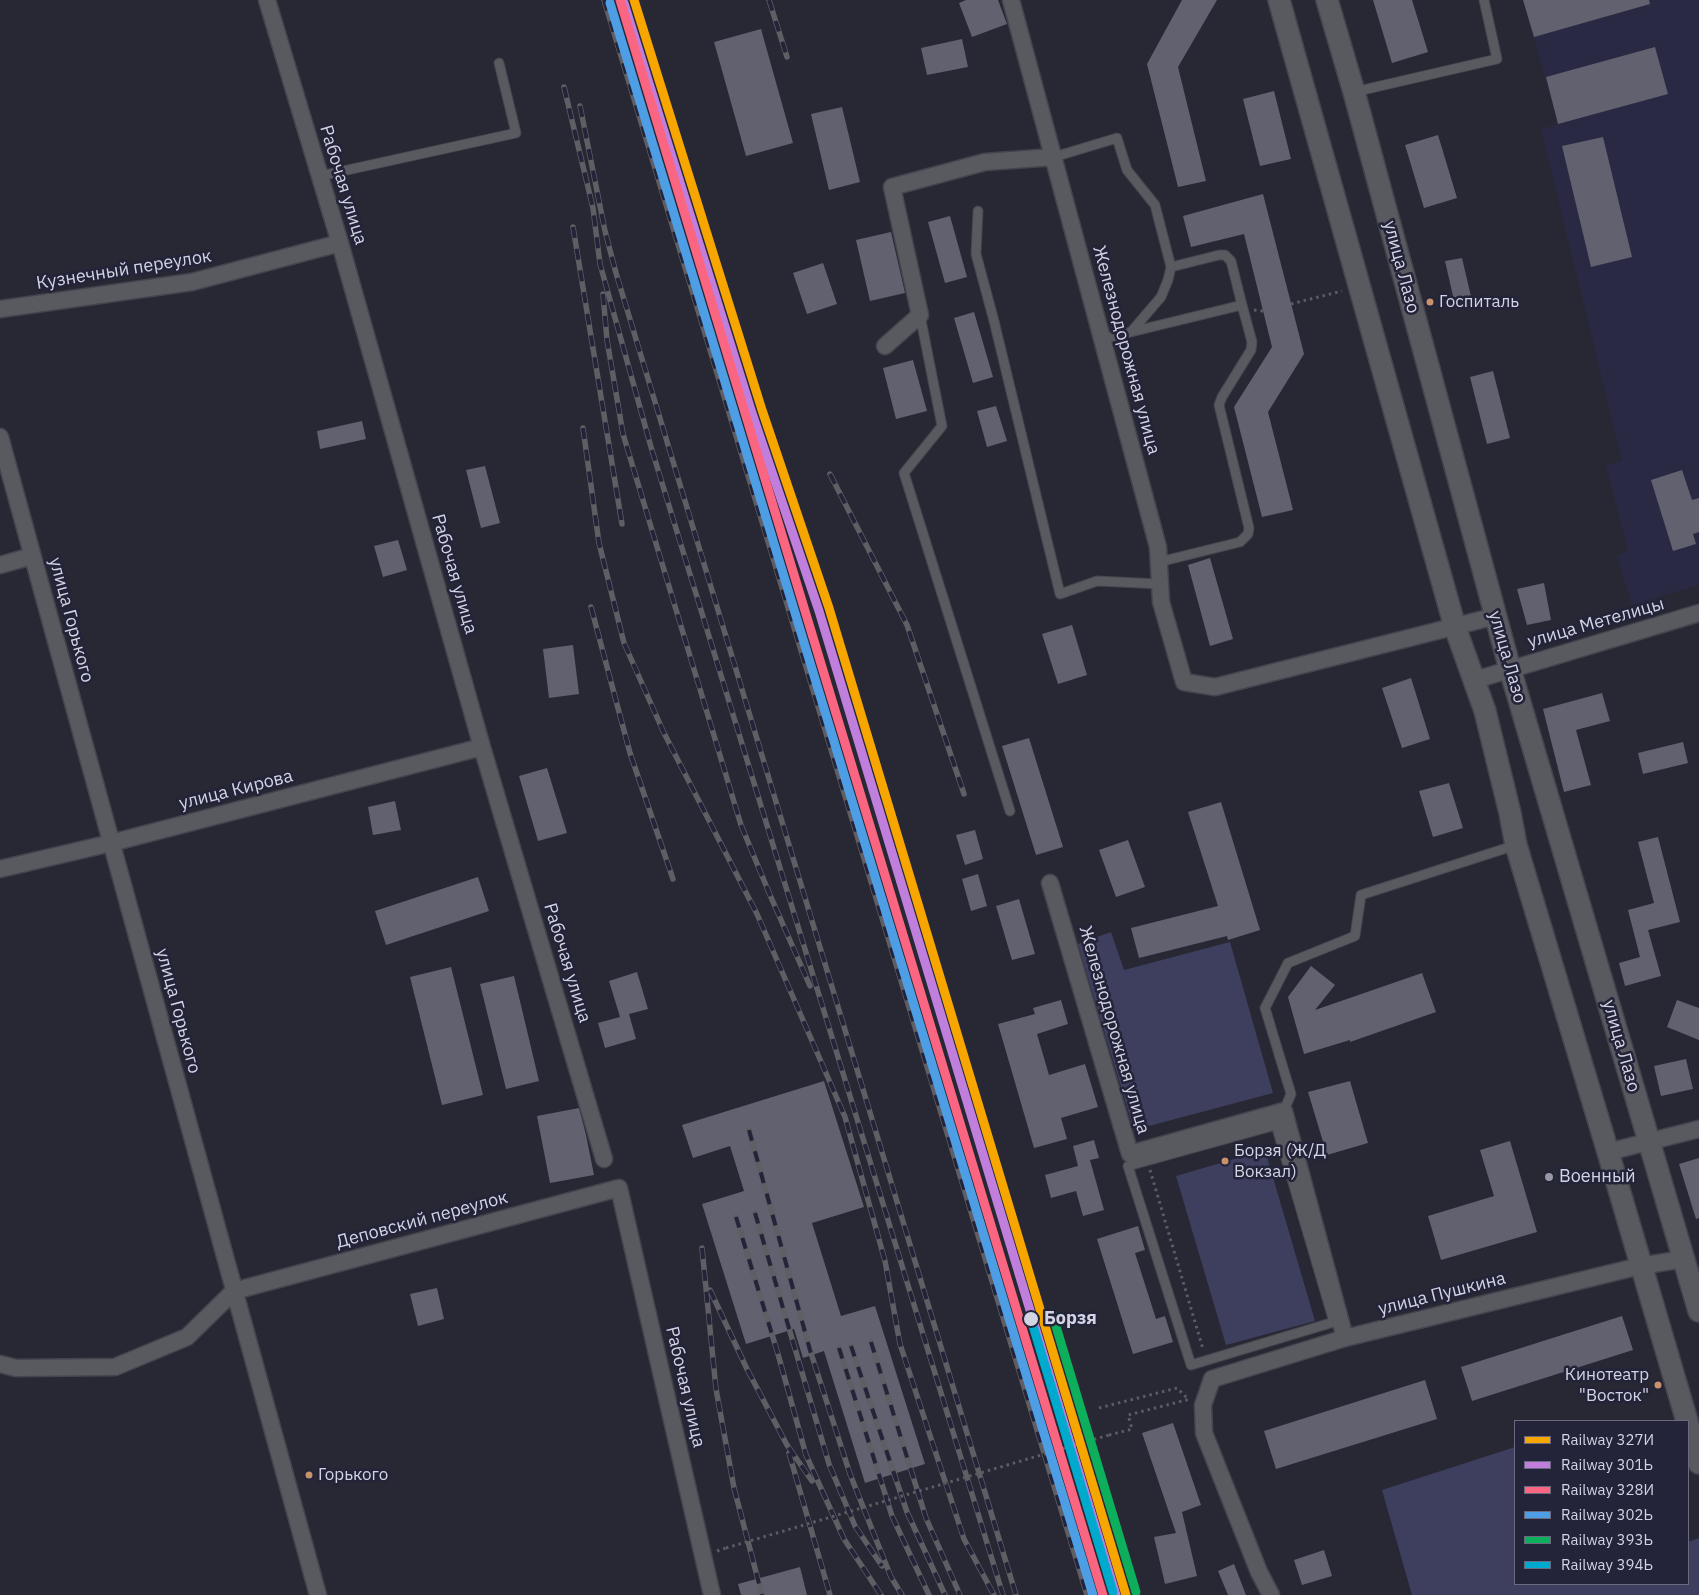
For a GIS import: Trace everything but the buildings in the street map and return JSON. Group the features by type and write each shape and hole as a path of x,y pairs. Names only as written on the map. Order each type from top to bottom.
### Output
{"street":[{"name":"Рабочая улица","path":"268,0 340,243 482,747 604,1159"},
{"name":"Железнодорожная улица","path":"1012,0 1158,547 1161,602 1184,682 1215,688 1455,627"},
{"path":"1279,0 1455,627 1485,711 1516,845 1686,1420"},
{"name":"улица Лазо","path":"1327,0 1354,92 1510,669 1699,1312"},
{"path":"885,346 920,315 892,188 985,162 1054,157"},
{"name":"Кузнечный переулок","path":"0,310 192,282 340,243"},
{"name":"улица Горького","path":"0,437 318,1595"},
{"path":"0,565 32,556"},
{"name":"улица Метелицы","path":"1475,680 1699,614"},
{"path":"1455,627 1496,616"},
{"name":"улица Кирова","path":"0,869 111,843 482,747"},
{"name":"Железнодорожная улица","path":"1050,883 1130,1154 1284,1111"},
{"path":"1284,1111 1345,1338"},
{"path":"1608,1152 1699,1129"},
{"name":"Рабочая улица","path":"619,1188 712,1595"},
{"name":"Деповский переулок","path":"234,1291 619,1188"},
{"name":"улица Пушкина","path":"1212,1379 1345,1338 1640,1266 1684,1259"},
{"path":"0,1364 16,1368 114,1367 186,1337 234,1291"},
{"path":"1212,1379 1204,1405 1204,1432 1259,1572 1272,1595"},
{"path":"1689,1429 1699,1463"}],"lane":[{"path":"1354,92 1497,59 1484,0"},
{"path":"320,176 516,133 499,63"},
{"path":"1054,157 1117,138 1127,170 1155,205 1171,267 1161,297 1131,332"},
{"path":"978,211 976,254 1060,594 1097,581 1160,584"},
{"path":"1159,562 1240,542 1248,534 1249,528 1219,406 1222,397 1251,350 1252,342 1231,261 1225,255 1219,254 1171,267"},
{"path":"1102,340 1242,305"},
{"path":"920,315 942,426 904,473 1010,811"},
{"path":"1276,1125 1334,1322 1191,1365 1128,1166 1276,1125 1291,1094 1265,1008 1288,963 1355,936 1361,895 1516,845"}],"path":[{"path":"1291,304 1360,287"},
{"path":"1147,1160 1206,1360"},
{"path":"726,1548 1132,1429 1128,1415 1189,1400 1212,1379"},
{"path":"1052,1380 1091,1511"},
{"path":"1099,1408 1177,1388 1189,1400"}],"shaded area":[{"path":"1523,0 1699,0 1699,585 1632,605 1617,556 1628,551 1606,466 1622,460 1541,130 1558,123"},
{"path":"1111,932 1124,970 1230,942 1273,1093 1134,1130 1078,944"},
{"path":"1265,1150 1315,1321 1226,1345 1176,1176"},
{"path":"1514,1447 1514,1585 1689,1585 1689,1542 1699,1538 1699,1595 1412,1595 1382,1490"}],"railway":[{"path":"604,0 1087,1595"},
{"path":"769,0 787,57"},
{"path":"564,87 593,208 600,264 651,447 1003,1595"},
{"path":"580,106 605,231 616,273 1016,1595"},
{"path":"573,227 622,524"},
{"path":"603,294 607,340 623,434 741,825 810,986"},
{"path":"583,428 599,543 624,643 664,733 757,914 845,1117 885,1261 900,1344 964,1539 994,1595"},
{"path":"830,474 907,625 964,794"},
{"path":"591,607 630,753 673,879"},
{"path":"749,1130 810,1350 850,1474 891,1577 902,1595"},
{"path":"755,1213 829,1464 855,1526 882,1566"},
{"path":"736,1217 778,1354 806,1455 844,1539 881,1595"},
{"path":"702,1248 716,1389 734,1488 762,1595"},
{"path":"710,1290 747,1369 787,1445 812,1481"},
{"path":"871,1342 926,1518 960,1595"},
{"path":"851,1346 907,1512 945,1595"},
{"path":"839,1348 892,1516 929,1595"},
{"path":"789,1453 830,1595"}],"rail line":[{"name":"328И","path":"620,0 1103,1595"},
{"name":"327И","path":"634,0 762,410 829,608 1126,1595"},
{"name":"302Ь","path":"610,3 1093,1595"},
{"name":"301Ь","path":"624,3 752,413 819,611 1116,1595"},
{"name":"393Ь","path":"1052,1313 1136,1592"},
{"name":"394Ь","path":"1031,1319 1113,1592"}],"place":[{"name":"Госпиталь","path":"1430,302"},
{"name":"Борзя (Ж/Д Вокзал)","path":"1225,1161"},
{"name":"Военный","path":"1549,1177"},
{"name":"Борзя","path":"1031,1319"},
{"name":"Кинотеатр \"Восток\"","path":"1658,1385"},
{"name":"Горького","path":"309,1475"}]}
